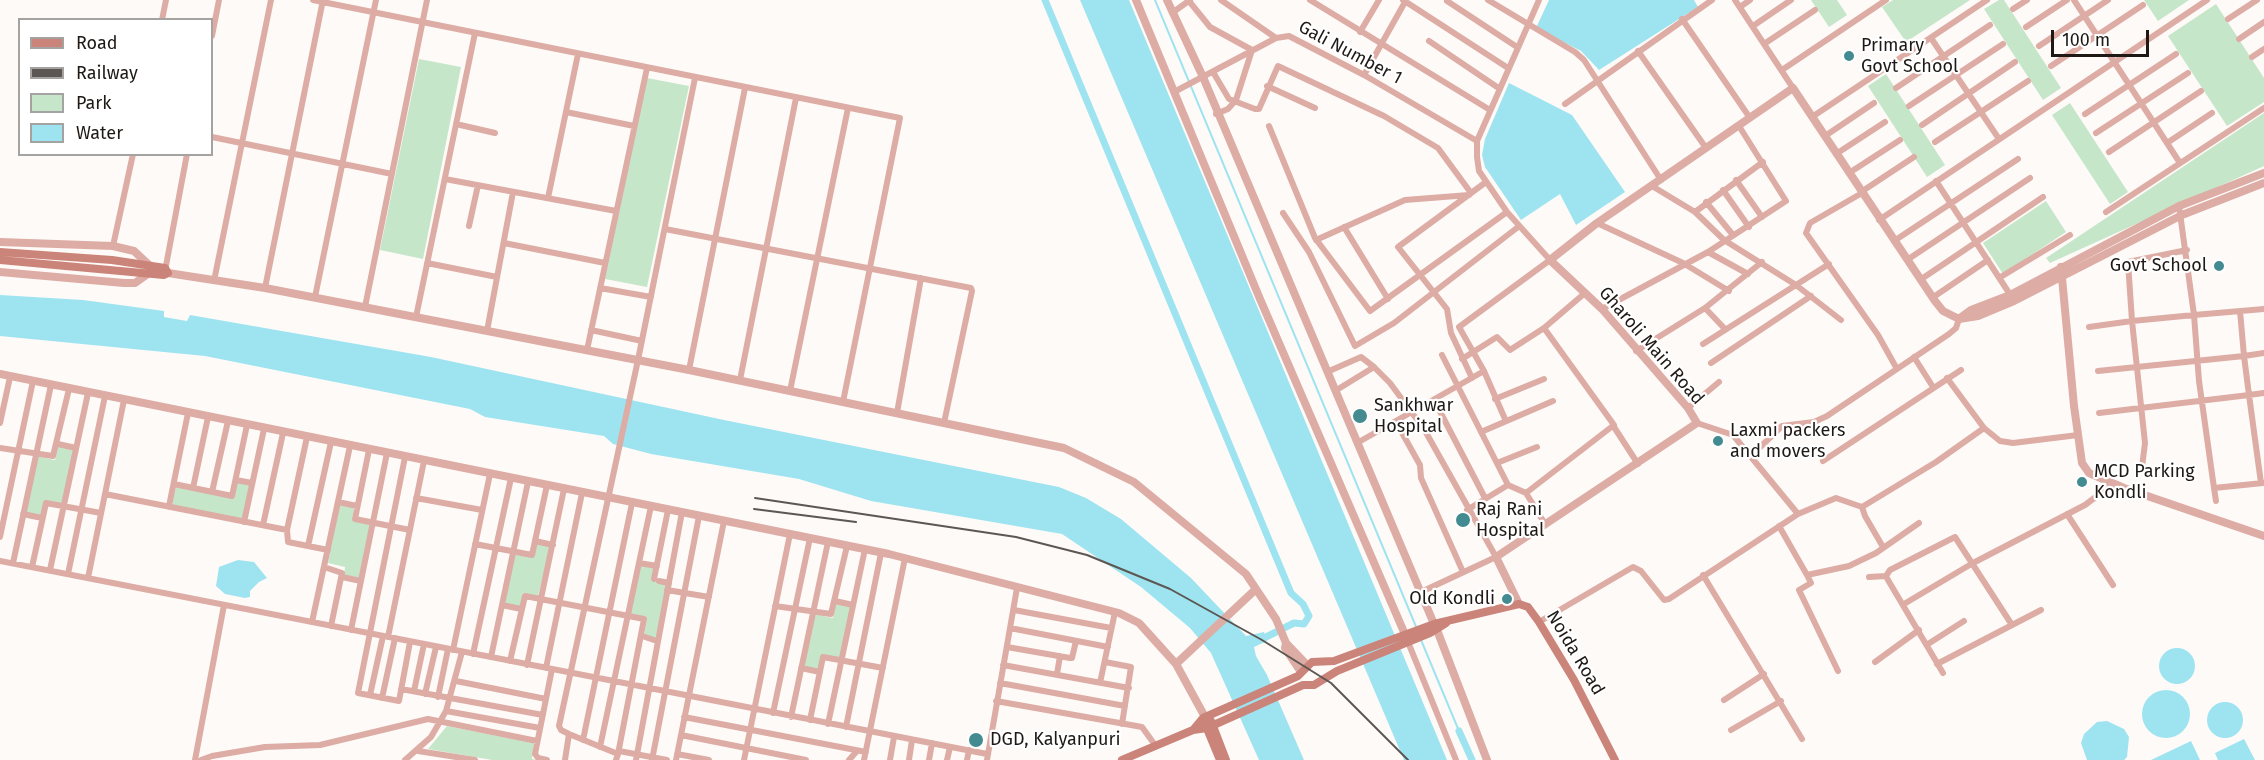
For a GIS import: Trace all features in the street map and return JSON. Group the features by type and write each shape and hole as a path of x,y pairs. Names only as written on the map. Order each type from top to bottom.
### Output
{"main road":[{"path":"0,252 112,260 166,272"},
{"path":"0,260 149,269"},
{"name":"Noida Road","path":"1193,730 1213,725 1302,685 1314,685 1357,658 1408,637 1446,623 1519,604 1528,607 1539,622 1574,680 1615,760"},
{"name":"Noida Road","path":"1208,715 1282,684 1317,660 1357,658"},
{"path":"1327,661 1332,666 1329,676"},
{"path":"1302,671 1302,685"},
{"path":"1122,760 1140,756 1155,746 1193,730 1208,715 1226,760"},
{"path":"1213,725 1220,760"}],"street":[{"path":"162,18 166,0"},
{"path":"213,31 219,0"},
{"path":"214,280 271,0"},
{"path":"312,0 900,118 843,402"},
{"path":"315,297 376,0"},
{"path":"365,307 427,0"},
{"path":"1136,0 1177,91 1328,460 1408,637 1456,760"},
{"path":"1167,0 1421,592 1432,628 1486,760"},
{"path":"1172,13 1190,0 1210,27 1252,50 1236,100 1228,109 1216,114"},
{"path":"1221,0 1276,38"},
{"path":"1310,0 1490,110"},
{"path":"1360,32 1379,0"},
{"path":"1488,0 1575,52 1599,81 1661,180"},
{"name":"Gharoli Main Road","path":"1496,557 1697,423 1688,408 1636,351 1602,309 1550,261 1518,226 1486,182 1477,164 1478,141 1539,0"},
{"path":"1565,104 1682,19 1712,0"},
{"path":"1735,0 1932,298 1943,311 1959,319"},
{"path":"1740,7 1750,0"},
{"path":"1752,26 1791,0"},
{"path":"1782,70 1886,0"},
{"path":"1812,117 1987,0"},
{"path":"2013,9 2027,0"},
{"path":"2026,27 2067,0"},
{"path":"2074,0 2180,163"},
{"path":"2039,46 2108,0"},
{"path":"1879,219 2207,0"},
{"path":"2228,19 2257,0"},
{"path":"265,288 323,1"},
{"path":"1364,75 1404,1 1426,13 1508,68"},
{"path":"1447,1 1517,47"},
{"path":"2050,66 2143,5"},
{"path":"1764,44 1815,10"},
{"path":"1682,19 1750,118"},
{"path":"2239,39 2264,22"},
{"path":"1896,88 1990,25"},
{"path":"416,317 475,33"},
{"name":"Gali Number 1","path":"1177,91 1276,38 1289,36 1364,75 1478,141"},
{"path":"1931,38 2000,139"},
{"path":"1429,41 1500,89"},
{"path":"1909,106 2002,44"},
{"path":"2252,57 2264,49"},
{"path":"1638,51 1706,148"},
{"path":"548,198 578,54"},
{"path":"2085,114 2176,54"},
{"path":"1922,124 2015,62"},
{"path":"1213,72 1229,99 1257,110 1278,66 1384,116 1438,148 1470,194"},
{"path":"587,350 647,68"},
{"path":"2096,133 2188,73"},
{"path":"668,760 618,755 569,734 561,730 559,726 642,341 695,78"},
{"path":"1935,142 2028,81"},
{"path":"1267,86 1315,108"},
{"path":"689,370 746,88"},
{"path":"1505,419 1460,325 1550,261 1597,223 1793,88"},
{"path":"2109,152 2201,92"},
{"path":"740,380 796,98"},
{"path":"1825,136 1874,103"},
{"path":"790,391 848,108"},
{"path":"2106,213 2264,108"},
{"path":"566,112 634,126"},
{"path":"2167,142 2212,113"},
{"path":"1836,154 1885,122"},
{"path":"456,124 495,133"},
{"path":"1269,126 1316,240 1368,309 1372,311 1418,275 1507,212"},
{"path":"1602,309 1645,287 1683,263 1708,252 1786,199 1739,126"},
{"path":"213,137 392,174"},
{"path":"1849,173 1900,140"},
{"path":"113,246 133,156"},
{"path":"187,156 166,272 315,297 587,350 1064,448 1134,482 1246,574 1276,619 1286,643 1285,648 1302,671"},
{"path":"1897,369 1878,336 1806,232 1806,226 1861,193 1914,157"},
{"path":"1894,241 2018,159"},
{"path":"1695,212 1763,162"},
{"path":"2012,298 2061,267 2180,206 2264,172"},
{"path":"445,178 616,211"},
{"path":"1906,260 2030,178"},
{"path":"1736,180 1762,217"},
{"path":"1936,181 2012,298"},
{"path":"1472,378 1450,333 1447,309 1418,275 1399,246 1486,182"},
{"path":"1752,455 1782,426 1820,420 1949,334 1956,328 1959,319 1971,310 2012,298 2062,276 2182,215 2264,183"},
{"path":"469,226 477,185"},
{"path":"1652,186 1695,212 1724,240 1796,285 1841,320"},
{"path":"1723,190 1749,226"},
{"path":"488,331 513,192"},
{"path":"1316,240 1405,200 1470,194"},
{"path":"1920,280 2043,197"},
{"path":"1706,202 1734,235"},
{"path":"2180,206 2216,501"},
{"path":"1284,213 1309,252 1355,346 1362,357 1374,367 1413,413 1496,557 1519,604"},
{"path":"1597,223 1683,263 1729,291"},
{"path":"1355,346 1394,323 1518,226"},
{"path":"1344,227 1388,299"},
{"path":"665,229 972,289 944,423"},
{"path":"1999,278 2070,235"},
{"path":"0,242 113,246 135,250 149,269 135,283 0,272"},
{"path":"504,243 605,262"},
{"path":"2142,467 2145,443 2128,262 2187,250"},
{"path":"1708,252 1748,274"},
{"path":"1932,298 1988,260"},
{"path":"1636,351 1705,309 1762,262"},
{"path":"427,263 497,277"},
{"path":"1703,344 1829,264"},
{"path":"2061,267 2078,435 2082,463 2089,473 2113,484 2264,536"},
{"path":"897,413 921,278"},
{"path":"600,288 651,297"},
{"path":"1462,359 1497,337 1508,351 1544,328 1585,293"},
{"path":"1711,363 1812,296"},
{"path":"1705,309 1725,329"},
{"path":"2089,327 2264,309"},
{"path":"2214,488 2263,483 2249,395 2240,311"},
{"path":"1544,328 1614,426 1638,464"},
{"path":"591,330 642,341"},
{"path":"2098,371 2264,353"},
{"path":"1442,355 1508,485 1526,493 1545,524"},
{"path":"1327,372 1362,357"},
{"path":"1914,357 1933,387"},
{"path":"1335,391 1374,367"},
{"path":"1823,461 1961,370"},
{"path":"1357,443 1484,371"},
{"path":"0,375 865,549 1115,612 1139,623 1176,664 1208,715"},
{"path":"0,423 10,376"},
{"path":"1947,378 1984,428 1995,438 2013,443 2078,435"},
{"path":"1496,399 1544,380"},
{"path":"0,537 33,381"},
{"path":"1688,408 1719,382"},
{"path":"13,563 51,385"},
{"path":"0,448 53,456 69,389"},
{"path":"50,570 88,393"},
{"path":"2099,413 2264,393"},
{"path":"68,574 105,396"},
{"path":"88,578 124,400"},
{"path":"1434,400 1485,498"},
{"path":"1481,432 1505,419 1553,401"},
{"path":"169,507 188,413"},
{"path":"193,488 208,417"},
{"path":"213,492 228,422"},
{"path":"1396,422 1420,465 1421,478 1463,572"},
{"path":"1697,423 1730,433 1752,455 1798,514"},
{"path":"174,484 232,496 247,425"},
{"path":"1526,493 1614,426"},
{"path":"1862,507 1936,462 1984,428"},
{"path":"244,522 264,429"},
{"path":"263,525 283,432"},
{"path":"307,437 286,541 328,550"},
{"path":"308,546 331,442"},
{"path":"57,444 76,448"},
{"path":"312,622 350,446"},
{"path":"1497,463 1538,447"},
{"path":"369,450 355,519 410,530"},
{"path":"351,630 387,453"},
{"path":"405,457 357,690 360,694 399,701 410,642"},
{"path":"382,698 389,637 424,461"},
{"path":"438,697 490,474"},
{"path":"473,654 511,478"},
{"path":"236,480 252,483"},
{"path":"491,657 528,482"},
{"path":"1904,604 1973,563 2067,514 2113,484"},
{"path":"475,544 532,555 547,485"},
{"path":"1467,510 1508,485"},
{"path":"527,664 564,489"},
{"path":"547,760 538,758 535,754 546,699 559,603 582,493"},
{"path":"105,494 287,530"},
{"path":"416,498 482,510"},
{"path":"1539,622 1633,567 1641,572 1667,600 1798,514 1836,498 1862,507"},
{"path":"338,502 357,506"},
{"path":"32,567 46,503 101,513"},
{"path":"583,740 632,503"},
{"path":"600,747 651,506"},
{"path":"1862,507 1883,547"},
{"path":"668,510 656,580 685,593 709,597"},
{"path":"637,757 682,513"},
{"path":"23,514 42,518"},
{"path":"2067,514 2113,585"},
{"path":"652,759 699,516"},
{"path":"709,760 676,757 724,521"},
{"path":"1807,575 1849,566 1919,523"},
{"path":"1779,526 1811,583 1799,590 1838,672"},
{"path":"744,760 790,534"},
{"path":"1886,576 1890,570 1951,537 1958,540 2012,625"},
{"path":"773,713 810,538"},
{"path":"535,541 553,545"},
{"path":"791,717 828,542"},
{"path":"775,606 831,614 847,546"},
{"path":"828,724 865,549"},
{"path":"846,728 881,553"},
{"path":"1421,592 1496,557"},
{"path":"864,760 904,558"},
{"path":"0,561 846,728 969,750 987,757 1017,588"},
{"path":"639,563 657,566"},
{"path":"324,567 341,572 342,577 331,626"},
{"path":"1703,575 1802,739"},
{"path":"1869,577 1886,576"},
{"path":"1886,576 1943,672"},
{"path":"342,577 361,581"},
{"path":"1176,664 1256,589"},
{"path":"510,661 524,596 645,620 618,755"},
{"path":"835,602 853,605"},
{"path":"195,760 224,605"},
{"path":"502,605 521,609"},
{"path":"1014,610 1112,628"},
{"path":"1937,664 2041,610"},
{"path":"1100,683 1115,612"},
{"path":"1928,644 1964,621"},
{"path":"1010,628 1108,648"},
{"path":"1875,662 1919,630"},
{"path":"642,636 654,640"},
{"path":"370,695 389,637"},
{"path":"1007,647 1072,658 1076,641"},
{"path":"414,692 424,644"},
{"path":"425,694 436,646"},
{"path":"405,760 418,751 441,721 452,699 462,652"},
{"path":"1057,674 1060,656"},
{"path":"810,720 823,657 883,668"},
{"path":"1105,662 1131,667 1122,724"},
{"path":"1003,665 1129,688"},
{"path":"801,668 820,672"},
{"path":"1724,700 1764,674"},
{"path":"456,681 546,699"},
{"path":"1000,683 1125,706"},
{"path":"401,689 543,716"},
{"path":"1731,730 1781,701"},
{"path":"996,702 1146,729 1155,746"},
{"path":"446,711 540,729"},
{"path":"684,717 866,752"},
{"path":"201,760 265,747 320,745 373,734 419,719 441,721 537,741"},
{"path":"565,760 569,734"},
{"path":"681,735 806,760"},
{"path":"890,760 894,736"},
{"path":"909,760 912,740"},
{"path":"929,760 932,743"},
{"path":"948,760 950,747"},
{"path":"967,760 969,750"},
{"path":"418,751 475,760"},
{"path":"849,760 857,751"}],"green space":[{"path":"1811,0 1837,0 1847,15 1829,27"},
{"path":"1893,0 1970,0 1906,42 1882,7"},
{"path":"1999,0 2004,0 2061,88 2043,100 1984,9"},
{"path":"2144,0 2189,0 2158,21"},
{"path":"2216,4 2264,78 2264,102 2227,126 2168,36"},
{"path":"419,59 461,67 423,259 380,250"},
{"path":"1886,74 1945,165 1927,177 1868,86"},
{"path":"647,78 689,86 647,287 605,279"},
{"path":"2070,103 2128,192 2110,204 2052,115"},
{"path":"2264,113 2264,166 2050,263 2046,258"},
{"path":"2046,201 2066,232 2003,274 1983,243"},
{"path":"58,445 74,448 63,505 45,501 41,516 25,513 36,456 55,460"},
{"path":"237,481 251,484 243,520 172,505 176,486 233,498"},
{"path":"339,505 354,508 352,520 371,524 360,578 344,575 345,567 328,563"},
{"path":"537,544 551,546 538,596 523,593 520,607 505,604 515,553 534,557"},
{"path":"640,564 655,567 653,580 672,583 660,639 644,635 647,619 630,616"},
{"path":"836,603 851,606 840,658 823,655 819,670 804,667 814,614 833,618"},
{"path":"447,726 534,743 532,759 537,760 492,760 428,749"}],"water":[{"path":"1080,0 1129,0 1447,760 1404,760"},
{"path":"1549,0 1694,0 1698,7 1599,70 1581,51 1536,28"},
{"path":"1509,83 1572,115 1625,192 1576,225 1560,194 1521,220 1485,167 1482,155 1485,139"},
{"path":"0,295 83,300 164,311 164,317 187,321 190,315 431,357 724,420 1059,487 1086,498 1121,519 1191,578 1246,636 1264,632 1267,641 1254,647 1256,656 1267,675 1304,760 1259,760 1211,653 1190,628 1141,587 1062,534 871,501 799,479 651,454 613,444 604,436 485,417 470,409 205,356 0,336"},
{"path":"238,560 254,562 267,578 250,591 250,597 225,594 216,586 219,567"},
{"path":"2177,648 2189,654 2195,666 2189,678 2177,684 2165,678 2159,666 2165,654"},
{"path":"2161,690 2171,690 2183,697 2190,709 2190,719 2183,731 2171,738 2161,738 2146,727 2142,719 2142,709 2153,694"},
{"path":"2225,702 2237,708 2243,720 2237,732 2225,738 2213,732 2207,720 2213,708"},
{"path":"2107,721 2124,729 2129,737 2127,757 2124,760 2087,760 2081,743 2084,734 2097,722"},
{"path":"2244,739 2255,760 2218,760 2215,753"},
{"path":"2191,741 2200,760 2151,760"}],"waterway":[{"path":"1045,0 1291,593 1303,604 1309,616 1304,624 1294,623 1266,637"},
{"path":"1155,0 1417,629"},
{"path":"1421,640 1459,731"},
{"path":"1459,731 1472,760"}],"railway":[{"path":"755,498 1016,537 1087,555 1170,589 1262,640 1331,683 1408,760"},
{"path":"754,509 856,522"}],"place":[{"name":"Primary Govt School","path":"1849,56"},
{"name":"Govt School","path":"2219,266"},
{"name":"Sankhwar Hospital","path":"1360,416"},
{"name":"Laxmi packers and movers","path":"1718,441"},
{"name":"MCD Parking Kondli","path":"2082,482"},
{"name":"Raj Rani Hospital","path":"1463,520"},
{"name":"Old Kondli","path":"1507,599"},
{"name":"DGD, Kalyanpuri","path":"976,740"}]}
